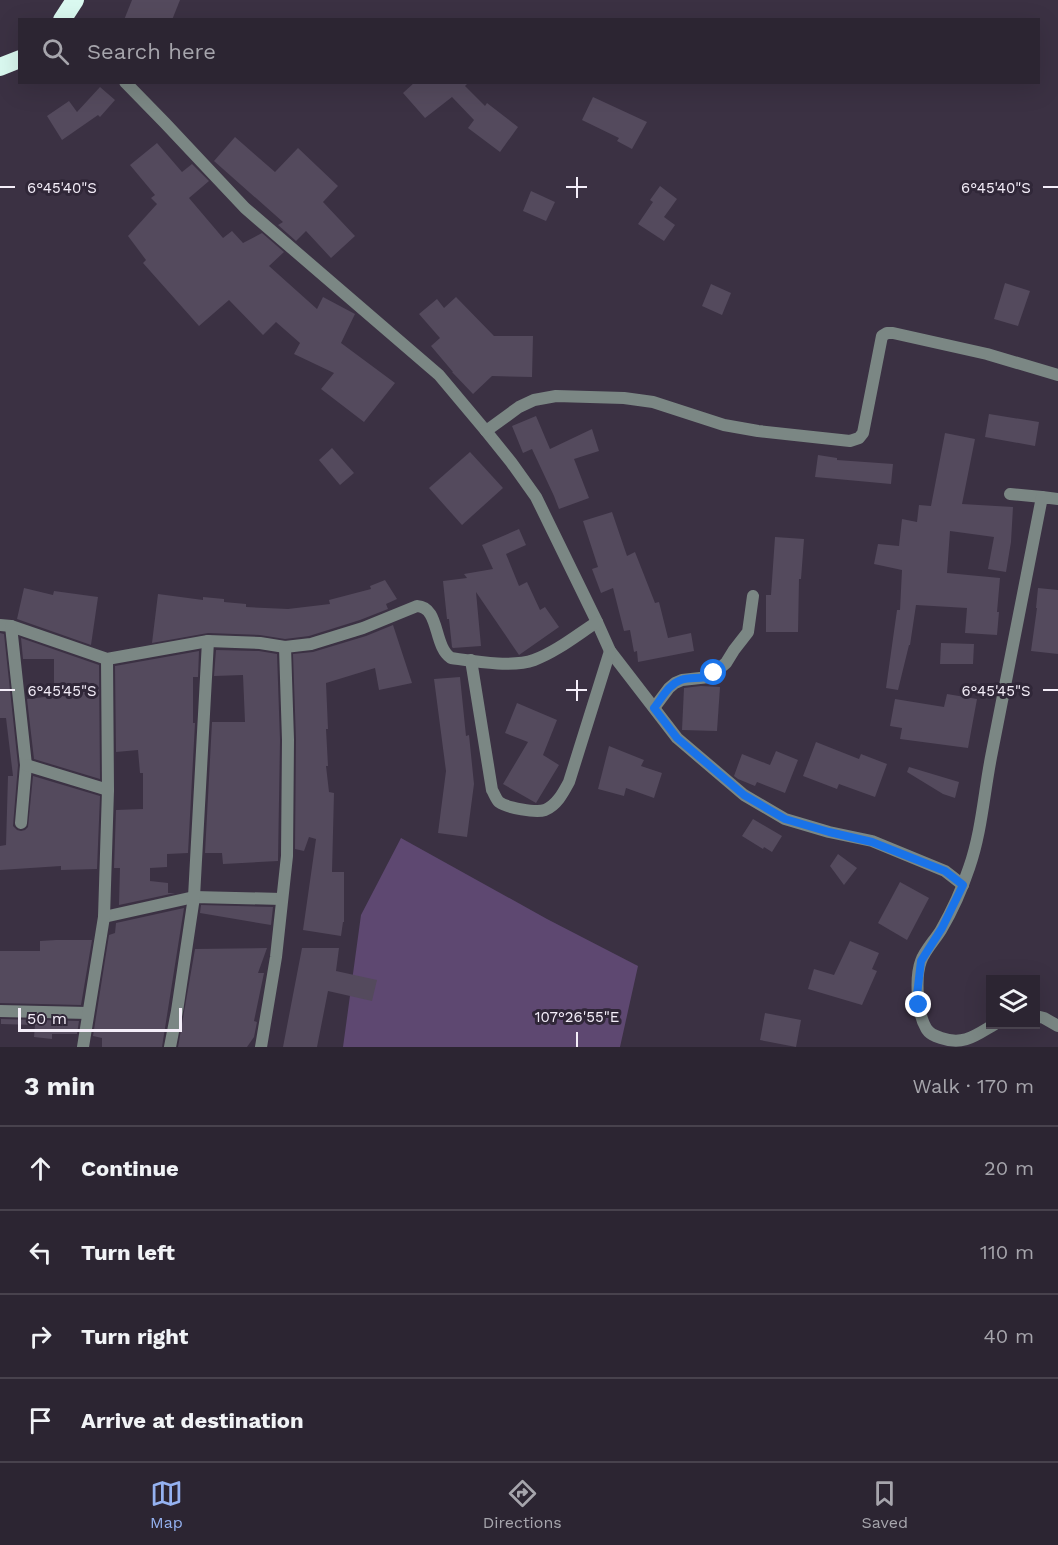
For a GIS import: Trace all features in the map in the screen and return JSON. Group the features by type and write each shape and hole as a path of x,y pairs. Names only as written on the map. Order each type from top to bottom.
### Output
{"highway":[{"path":"63,18 75,0"},
{"path":"0,67 18,60"}],"street":[{"path":"127,84 245,208 440,375 512,462 536,497 610,651 677,738 744,795 785,819 872,842 945,871 963,885"},
{"path":"486,431 519,407 534,400 568,396 624,398 653,402 724,425 758,432 850,441 859,438 863,433 882,336 887,333 987,354 1058,375"},
{"path":"1010,494 1058,499"},
{"path":"986,1029 964,1041 943,1039 931,1034 926,1028 917,995 921,961 942,928 963,885 976,846 985,785 1042,497"},
{"path":"654,708 675,683 709,677 726,663 748,632 753,596"},
{"path":"21,823 26,765 6,626 107,658 208,641 260,643 285,647 311,644 363,628 417,606 423,606 433,618 444,654 451,658 513,664 532,661 548,653 597,622"},
{"path":"170,1047 194,897 208,641"},
{"path":"261,1047 276,957 287,856 288,740 285,647"},
{"path":"471,660 492,790 498,801 509,807 544,811 560,799 569,782 610,651"},
{"path":"83,1047 104,918 108,790 107,658"},
{"path":"26,765 108,790"},
{"path":"104,918 194,897 282,899"},
{"path":"0,1011 88,1013"},
{"path":"1040,1017 1058,1026"}],"shaded area":[{"path":"401,838 547,919 638,966 620,1047 343,1047 361,915"}],"building":[{"path":"132,0 180,0 173,18 125,18"},
{"path":"413,84 467,84 465,86 485,106 487,103 518,127 500,152 468,128 474,120 452,97 425,118 403,93"},
{"path":"100,87 115,100 100,117 98,115 62,140 47,116 69,101 77,112"},
{"path":"593,97 647,122 632,149 617,141 619,138 582,120"},
{"path":"235,137 275,172 298,148 338,186 323,202 355,236 331,258 306,231 296,241 278,225 283,222 214,161"},
{"path":"157,143 182,172 192,164 209,181 189,198 223,238 232,231 243,243 262,233 284,252 269,266 317,309 323,297 355,314 341,343 395,383 364,422 321,389 334,373 294,354 300,343 276,322 263,335 229,300 199,326 143,263 146,260 128,236 157,204 151,198 155,195 130,165"},
{"path":"660,186 677,199 664,217 675,225 664,241 638,224 653,202 650,200"},
{"path":"531,191 555,202 546,221 523,211"},
{"path":"1005,283 1030,291 1018,326 994,319"},
{"path":"711,284 731,293 722,315 702,306"},
{"path":"456,297 494,336 533,336 532,377 492,376 473,394 452,372 431,346 440,338 419,314 437,299 444,308"},
{"path":"989,414 1039,422 1035,446 985,437"},
{"path":"536,416 550,449 592,429 599,451 574,459 589,498 559,509 532,449 523,453 512,426"},
{"path":"945,433 975,439 962,504 1013,507 1006,572 988,569 994,537 950,531 947,573 1000,578 997,635 965,633 967,608 916,605 910,645 898,690 886,688 897,610 900,610 902,570 874,564 878,544 899,546 902,519 917,522 919,505 931,506"},
{"path":"332,448 354,473 340,485 319,460"},
{"path":"470,452 503,488 462,525 429,488"},
{"path":"818,455 837,458 837,460 893,464 891,484 815,477"},
{"path":"612,512 627,556 635,552 655,603 659,602 668,638 691,633 694,651 638,662 630,630 624,631 613,588 601,593 592,569 598,567 583,521"},
{"path":"519,529 526,545 506,554 519,586 527,582 540,610 545,607 559,627 519,655 476,592 481,646 453,648 443,581 467,578 464,574 493,569 482,545"},
{"path":"775,537 804,539 801,579 799,579 798,632 766,632 766,595 771,595"},
{"path":"385,580 397,599 386,604 388,609 309,636 285,639 260,635 208,633 152,643 158,594 203,600 203,597 224,599 224,602 246,604 246,607 288,609 330,604 329,600 371,589 370,586"},
{"path":"24,588 53,595 54,591 98,597 91,645 17,619"},
{"path":"1038,588 1058,590 1058,654 1031,651"},
{"path":"393,625 412,683 379,690 375,668 326,683 328,766 326,766 329,792 334,793 332,872 344,872 344,922 341,936 303,930 316,839 309,837 304,851 295,849 296,740 293,654 313,652"},
{"path":"0,633 4,634 18,765 13,826 21,831 28,827 33,776 100,796 97,869 61,870 61,866 0,870 0,846 6,845 8,776 13,776 6,718 0,718"},
{"path":"21,638 99,665 100,779 34,759 27,699 54,696 54,659 23,659"},
{"path":"941,643 974,644 973,664 940,664"},
{"path":"216,650 259,651 277,654 280,740 278,861 223,864 222,853 205,853 212,722 245,722 243,675 214,676"},
{"path":"199,651 198,677 193,677 193,723 195,723 188,853 167,854 167,867 150,868 150,881 168,883 168,893 175,893 119,905 120,868 114,868 116,810 143,809 143,773 140,773 138,750 116,752 115,666"},
{"path":"460,677 474,784 467,837 438,833 446,771 434,679"},
{"path":"720,687 717,731 682,730 684,688"},
{"path":"947,694 977,699 968,748 900,739 902,728 890,726 895,699 944,707"},
{"path":"517,703 557,720 543,755 559,765 536,803 503,784 528,742 505,733"},
{"path":"816,742 859,759 861,754 887,764 875,797 839,784 837,789 803,776"},
{"path":"609,746 644,760 641,766 662,773 654,798 626,788 624,796 598,789"},
{"path":"776,751 798,760 785,793 757,782 755,786 734,776 742,754 770,765"},
{"path":"909,767 959,782 955,798 943,794 907,772"},
{"path":"753,819 782,836 772,852 742,836"},
{"path":"838,854 857,868 844,885 830,866"},
{"path":"900,882 929,898 907,940 878,923"},
{"path":"201,905 273,907 271,925 200,913"},
{"path":"184,908 162,1047 102,1047 102,1038 93,1036 109,935 115,933 116,923"},
{"path":"92,940 81,1005 0,1003 0,951 40,951 40,941"},
{"path":"850,941 879,953 872,969 877,971 862,1005 808,989 814,969 834,975"},
{"path":"267,948 258,973 264,973 254,1021 257,1022 254,1037 247,1047 178,1047 195,949"},
{"path":"302,948 339,948 336,971 377,980 372,1001 328,991 317,1047 283,1047"},
{"path":"765,1013 801,1020 796,1047 760,1040"},
{"path":"1,1019 79,1021 77,1034 52,1034 52,1039 34,1037 35,1025 1,1024"}],"route":[{"path":"714,673 709,677 675,683 654,708 677,738 744,795 785,819 872,842 945,871 963,885 942,928 921,961 917,995 919,1005"}]}
